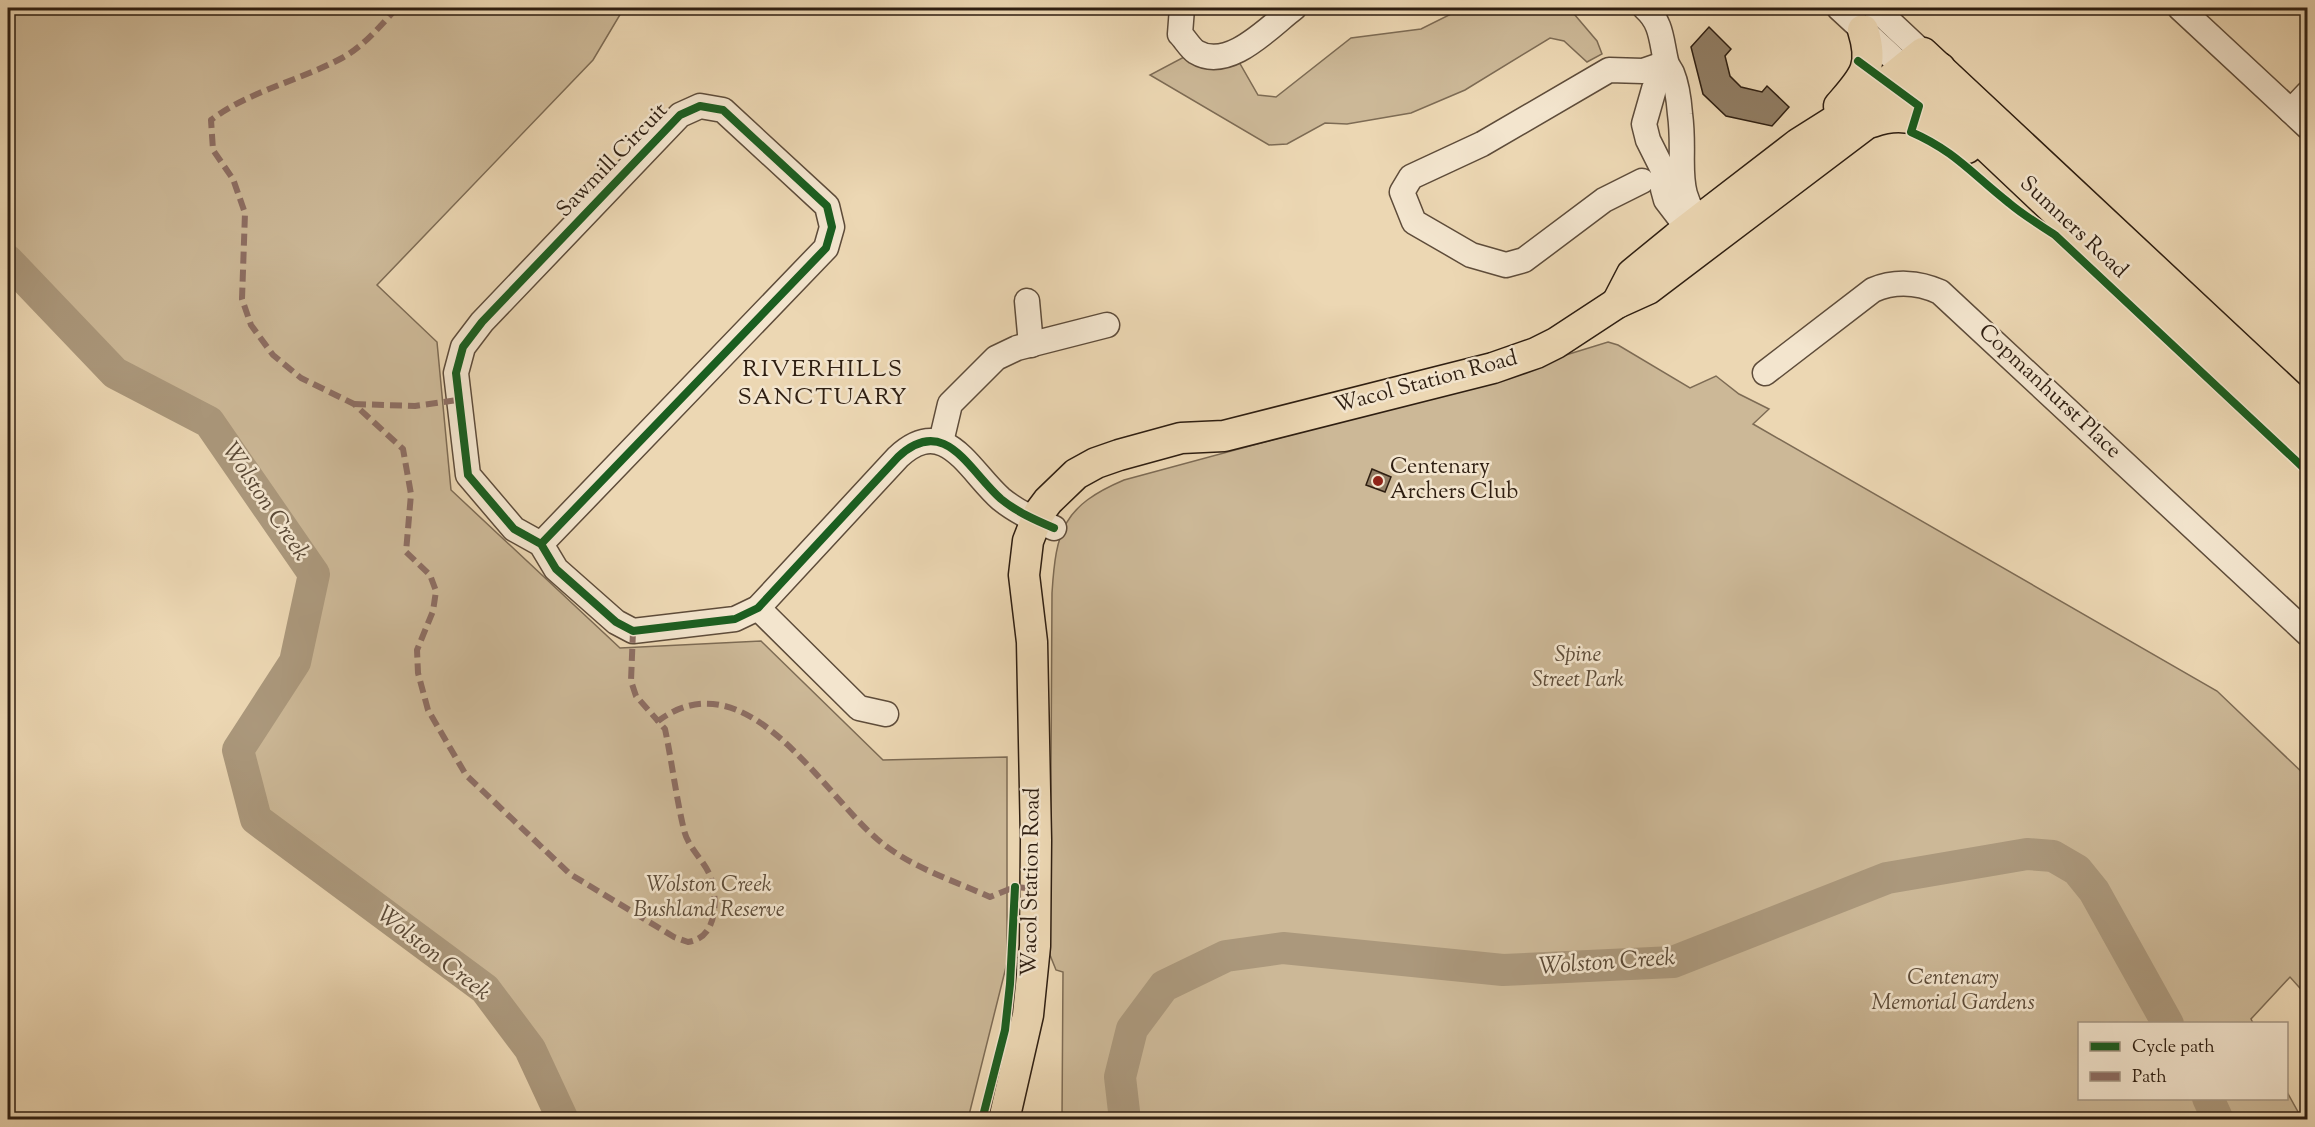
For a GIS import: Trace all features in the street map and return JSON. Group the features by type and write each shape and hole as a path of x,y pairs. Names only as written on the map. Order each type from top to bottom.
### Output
{"main road":[{"path":"1818,132 1859,83 1868,67 1869,19"},
{"name":"Wacol Station Road","path":"1701,234 1870,123 1922,69"},
{"name":"Wacol Station Road","path":"1004,1119 1028,1015 1035,946 1032,642 1024,575 1028,541 1045,524 1039,513 1061,486 1096,463 1181,438 1224,436 1493,368 1556,343 1617,303 1648,289 1701,234 1818,132 1922,69"},
{"name":"Sumners Road","path":"1922,69 2075,229 2307,450"},
{"name":"Sumners Road","path":"1922,69 2307,413"},
{"path":"1870,123 1896,115 1932,125 1949,134 2075,229"}],"street":[{"path":"1182,8 1180,34 1195,52 1215,59 1239,50 1294,8"},
{"path":"1645,8 1655,16 1663,41 1666,63 1673,74 1678,106 1683,193 1701,234"},
{"name":"Sumners Road","path":"1839,8 1869,19 1922,69"},
{"path":"2180,8 2299,119 2307,93"},
{"path":"1666,63 1647,108 1644,124 1648,140 1663,170 1663,189 1666,200 1701,234"},
{"path":"1642,181 1604,200 1524,260 1506,265 1471,255 1414,222 1402,192 1411,177 1482,144 1609,70 1643,71 1666,63"},
{"path":"1647,108 1657,99 1669,99 1678,106"},
{"name":"Sawmill Circuit","path":"541,544 826,248 832,227 827,206 723,110 700,106 680,116 482,322 463,347 456,373 468,475 514,529 541,544 556,569 616,622 633,631 735,619 758,608 909,447 924,441 941,442"},
{"name":"Copmanhurst Place","path":"1765,373 1873,290 1888,284 1925,285 1953,302 2307,634"},
{"path":"1027,301 1031,345"},
{"path":"1045,524 1001,499 956,450 941,442 945,416 957,395 996,358 1031,345 1107,325"},
{"path":"758,608 859,708 886,714"}],"green space":[{"name":"Wolston Creek Bushland Reserve","path":"8,8 624,8 593,60 377,285 437,342 451,490 620,648 761,641 883,760 1007,757 1007,963 968,1119 577,1119 535,1036 486,976 268,812 249,751 304,663 326,567 215,412 118,364 8,242"},
{"path":"1463,8 1569,8 1597,41 1602,54 1587,62 1564,41 1550,38 1465,90 1411,113 1347,124 1325,123 1287,144 1269,145 1150,75 1184,57 1239,62 1258,95 1276,97 1351,38 1421,29"},
{"name":"Spine Street Park","path":"1608,342 1618,345 1690,388 1716,376 1739,394 1769,409 1753,424 2217,691 2307,777 2307,996 2290,977 2251,1019 2252,1022 2078,1022 2078,1100 2288,1100 2288,1094 2302,1119 1062,1119 1063,972 1056,970 1050,955 1052,593 1060,536 1075,511 1088,500 1124,480 1413,402"}],"building":[{"path":"1709,27 1731,49 1725,56 1730,76 1741,87 1762,92 1767,86 1789,107 1772,126 1726,116 1703,94 1691,47"},
{"name":"Centenary Archers Club","path":"1372,469 1391,477 1385,492 1366,485"}],"waterway":[{"name":"Wolston Creek","path":"8,261 115,373 209,422 314,574 295,662 238,750 256,819 485,989 530,1049 563,1120"},
{"name":"Wolston Creek","path":"1125,1120 1120,1077 1132,1029 1164,986 1226,956 1283,948 1503,970 1673,962 1887,878 2027,854 2053,856 2077,870 2094,891 2167,1022"},
{"name":"Wolston Creek","path":"2209,1100 2218,1120"}],"marked path":[{"path":"397,8 365,42 342,58 241,101 211,120 213,150 233,179 245,213 242,299 251,325 273,355 301,378 354,404 403,449 411,494 406,552 430,575 436,591 433,611 417,650 418,673 428,710 466,775 570,874 674,937 688,942 705,934 710,926 714,907 713,887 708,872 686,837 665,729 658,721 690,705 721,705 751,717 780,738 806,763 877,839 916,865 990,897 1015,887 1035,889"},
{"path":"354,404 415,406 458,400"},
{"path":"633,631 631,681 636,696 658,721"}],"cycle path":[{"path":"1858,61 1919,106 1911,132 1952,155 2014,207 2055,235 2308,472"},
{"path":"541,544 826,248 832,227 827,206 723,110 700,106 680,115 482,322 463,347 456,373 468,475 514,529 541,544 556,569 616,622 633,631 735,619 758,608 898,457 915,445 929,441 943,444 955,451 1007,504 1054,528"},
{"path":"982,1120 1005,1030 1015,887"}],"place":[{"name":"Centenary Archers Club","path":"1378,481"}],"district":[{"name":"RIVERHILLS SANCTUARY","path":"823,384"}],"park label":[{"name":"Centenary Memorial Gardens","path":"1953,992"}]}
